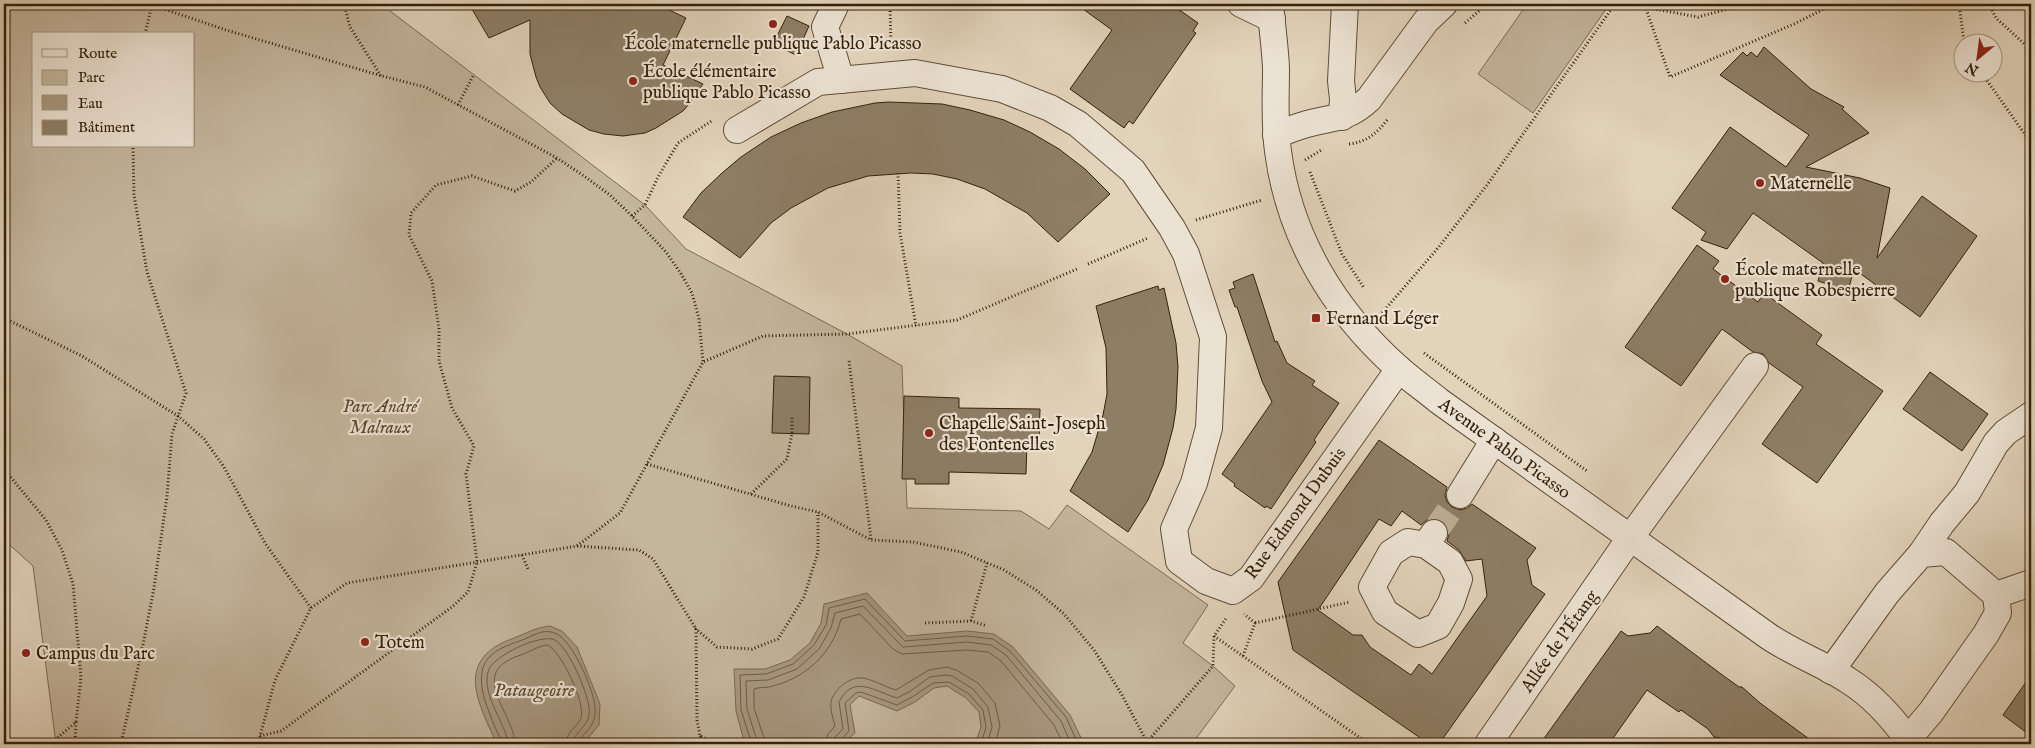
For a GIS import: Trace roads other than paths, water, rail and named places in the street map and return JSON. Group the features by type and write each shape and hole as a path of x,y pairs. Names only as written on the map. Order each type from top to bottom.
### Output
{"street":[{"path":"836,4 825,27 841,80"},
{"path":"1241,4 1271,12"},
{"path":"1342,117 1341,81 1345,4"},
{"path":"1277,143 1304,125 1342,117 1358,110 1369,99 1426,21 1444,4"},
{"name":"Avenue Pablo Picasso","path":"1271,12 1276,66 1277,143 1285,192 1311,258 1329,290 1356,326 1399,369 1630,538 1788,650 1850,681 1877,705 1910,742"},
{"name":"Rue Edmond Dubuis","path":"736,130 818,82 915,73 1002,89 1050,108 1078,124 1133,171 1172,228 1186,254 1213,337 1210,428 1194,483 1174,529 1179,561 1206,582 1233,591 1251,578 1399,369"},
{"name":"Allée de l'Étang","path":"1488,744 1630,538 1755,366"},
{"path":"1831,671 1886,593 1921,554 1942,523 1967,493 1996,443 2006,432 2031,415"},
{"path":"1460,495 1494,440"},
{"path":"1430,539 1450,562 1459,579 1451,603 1438,626 1418,634 1385,612 1377,596 1372,587 1391,554 1408,542 1430,539"},
{"path":"1910,742 1986,634 1998,613 1998,599 1996,595 1946,552 1921,554"},
{"path":"1996,595 2031,583"}],"water":[{"path":"867,593 907,636 967,631 994,634 1013,647 1070,715 1084,744 975,744 981,727 979,712 966,698 947,686 934,688 915,702 897,711 859,696 850,705 855,733 843,744 750,744 744,741 736,711 734,669 765,669 790,660 810,643 821,623 824,604"},
{"name":"Pataugeoire","path":"550,626 562,631 577,647 600,704 599,725 583,744 497,744 478,697 477,669 483,657 495,647 532,630"}],"tunnel":[{"path":"1434,533 1460,495"}],"place":[{"name":"École maternelle publique Pablo Picasso","path":"773,24"},
{"name":"École élémentaire publique Pablo Picasso","path":"633,81"},
{"name":"Maternelle","path":"1760,183"},
{"name":"École maternelle publique Robespierre","path":"1725,279"},
{"name":"Fernand Léger","path":"1316,318"},
{"name":"Chapelle Saint-Joseph des Fontenelles","path":"929,433"},
{"name":"Totem","path":"365,642"},
{"name":"Campus du Parc","path":"26,653"}],"park label":[{"name":"Parc André Malraux","path":"380,416"}]}
